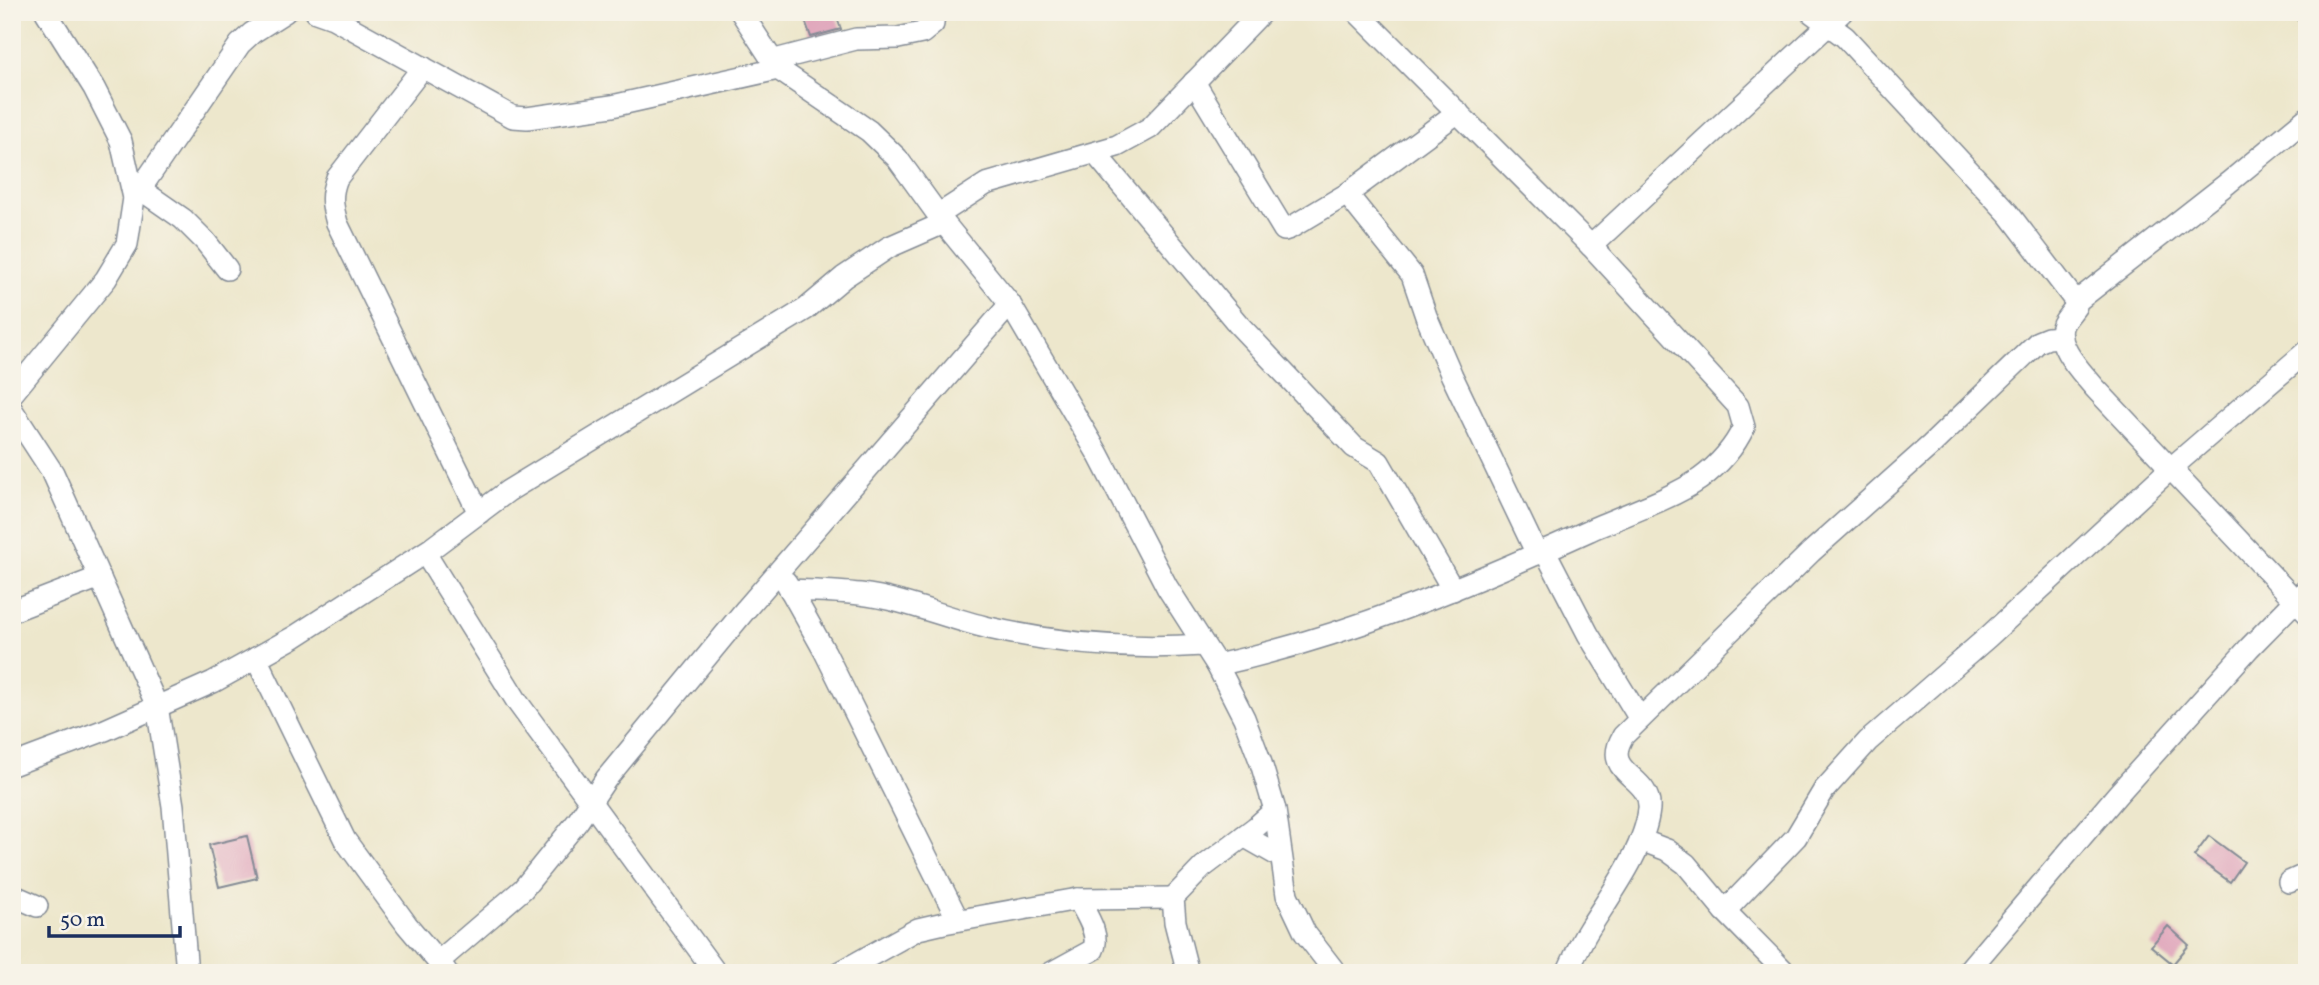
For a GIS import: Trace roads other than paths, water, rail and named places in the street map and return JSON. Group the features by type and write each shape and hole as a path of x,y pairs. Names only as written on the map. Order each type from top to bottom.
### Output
{"street":[{"path":"46,12 94,88 121,141 137,193 183,219 227,269"},
{"path":"12,394 106,279 127,244 137,193 240,44 285,12"},
{"path":"741,12 774,65 869,131 897,158 941,219 1010,304 1098,454 1167,587 1217,665 1253,741 1275,810 1287,895 1305,933 1336,973"},
{"path":"328,14 504,113 527,118 612,106 774,65 825,45 856,39 922,33 933,24 933,12"},
{"path":"12,765 105,730 213,682 346,605 425,553 508,491 772,331 889,247 941,219 986,184 1117,146 1150,128 1262,12"},
{"path":"1217,665 1254,657 1433,599 1541,552 1699,479 1724,459 1744,427 1738,406 1591,246 1357,12"},
{"path":"1811,12 1835,19 1845,37 2009,214 2076,302"},
{"path":"1591,246 1835,19"},
{"path":"423,67 337,178 331,191 331,202 337,223 479,513"},
{"path":"1194,82 1284,230 1347,194 1458,112"},
{"path":"1966,973 2117,795 2302,601 2170,469 2094,387 2071,358 2062,337 2062,326 2076,302 2307,118"},
{"path":"1095,153 1238,324 1354,447 1379,461 1453,590"},
{"path":"1347,194 1412,275 1452,376 1541,552 1640,719"},
{"path":"256,658 345,839 407,925 442,967 523,889 578,821 606,779 779,570 1010,304"},
{"path":"1571,971 1587,932 1641,840 1649,810 1645,791 1616,760 1615,749 1623,736 1811,552 1931,445 2038,342 2062,337"},
{"path":"1725,911 1796,837 1824,790 1868,741 1988,637 2170,469 2307,351"},
{"path":"12,410 53,473 157,706 173,806 187,973"},
{"path":"425,553 518,703 716,973"},
{"path":"779,570 825,652 958,920"},
{"path":"12,611 100,578"},
{"path":"790,590 860,594 988,628 1025,635 1118,647 1203,645"},
{"path":"839,973 918,929 958,920 1078,899 1173,898 1203,867 1275,810"},
{"path":"1244,836 1282,857"},
{"path":"1641,840 1667,850 1686,864 1725,911 1786,973"},
{"path":"12,895 37,906"},
{"path":"1173,898 1175,922 1188,973"},
{"path":"1051,973 1093,950 1096,944 1096,936 1078,899"}]}
